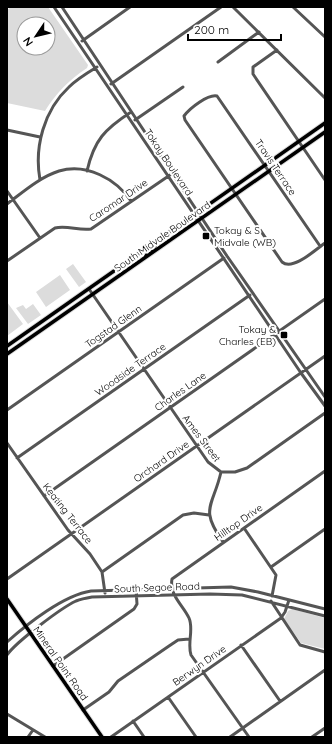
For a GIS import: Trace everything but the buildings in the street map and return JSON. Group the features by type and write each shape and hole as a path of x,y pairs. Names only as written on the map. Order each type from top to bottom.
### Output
{"main road":[{"name":"South Midvale Boulevard","path":"7,346 325,123"},
{"name":"South Midvale Boulevard","path":"7,354 325,132"},
{"path":"137,264 155,246 156,242"},
{"name":"Mineral Point Road","path":"7,599 102,737"}],"street":[{"name":"Tokay Boulevard","path":"54,7 169,175 223,259 325,406"},
{"name":"Tokay Boulevard","path":"62,7 99,65 279,332 325,397"},
{"path":"79,43 130,7"},
{"path":"108,86 221,7"},
{"path":"233,7 325,98"},
{"path":"294,7 325,38"},
{"path":"218,62 259,32"},
{"path":"277,50 256,65 252,70 253,74 325,180"},
{"path":"40,180 40,138 48,116 60,96 75,82 99,65"},
{"path":"132,122 183,87"},
{"path":"317,90 325,95"},
{"name":"Travis Terrace","path":"231,189 185,120 184,116 187,112 213,95 217,96 320,246"},
{"path":"87,171 91,154 98,140 108,128 131,112"},
{"path":"7,130 40,138"},
{"path":"7,204 40,180 63,171 87,171 104,176 114,183 131,201"},
{"name":"Caromar Drive","path":"7,261 59,227 91,229 172,173"},
{"path":"231,189 282,262 288,266 296,263 325,243"},
{"path":"7,191 40,238"},
{"name":"Togstad Glenn","path":"7,410 228,256"},
{"name":"Ames Street","path":"88,288 209,464 221,472 209,515"},
{"name":"Woodside Terrace","path":"18,458 253,293"},
{"name":"Charles Lane","path":"44,496 325,299"},
{"name":"Orchard Drive","path":"7,579 325,356"},
{"path":"221,472 235,472 247,468 325,413"},
{"name":"Keating Terrace","path":"7,443 44,496 72,534 90,554 102,572 105,597"},
{"name":"Hilltop Drive","path":"173,592 171,582 174,577 325,471"},
{"path":"102,572 183,515 194,513 209,515 213,528 223,542"},
{"path":"244,528 271,567 277,579 271,602 280,618 300,645 325,652"},
{"path":"271,567 325,529"},
{"name":"South Segoe Road","path":"7,655 17,644 83,598 136,596 231,588 248,589 325,609"},
{"path":"53,666 134,609 136,604 136,590"},
{"name":"South Segoe Road","path":"7,642 26,627 73,596 86,592 136,590 248,596 325,616"},
{"path":"173,592 190,619 188,648 191,655 249,737"},
{"name":"Berwyn Drive","path":"111,737 280,618 288,606 289,600"},
{"path":"83,710 109,692 118,682 169,646 178,640 189,639"},
{"path":"241,645 280,701"},
{"path":"230,737 325,670"},
{"path":"168,697 196,737"},
{"path":"7,714 43,736"},
{"path":"133,721 144,737"},
{"path":"312,737 325,728"},
{"path":"28,737 33,730"}],"shaded area":[{"path":"11,7 48,7 54,16 16,16 16,56 56,56 56,19 88,65 87,68 63,87 45,111 7,103 7,10"},
{"path":"73,264 86,282 79,287 66,269"},
{"path":"60,275 70,290 46,307 36,292"},
{"path":"7,302 23,324 7,336"},
{"path":"33,304 41,315 28,324 16,308 23,305 26,309"},
{"path":"292,609 325,618 325,649 301,643 284,619 288,611"}],"place":[{"name":"Tokay & S Midvale (WB)","path":"206,236"},
{"name":"Tokay & Charles (EB)","path":"284,335"}]}
